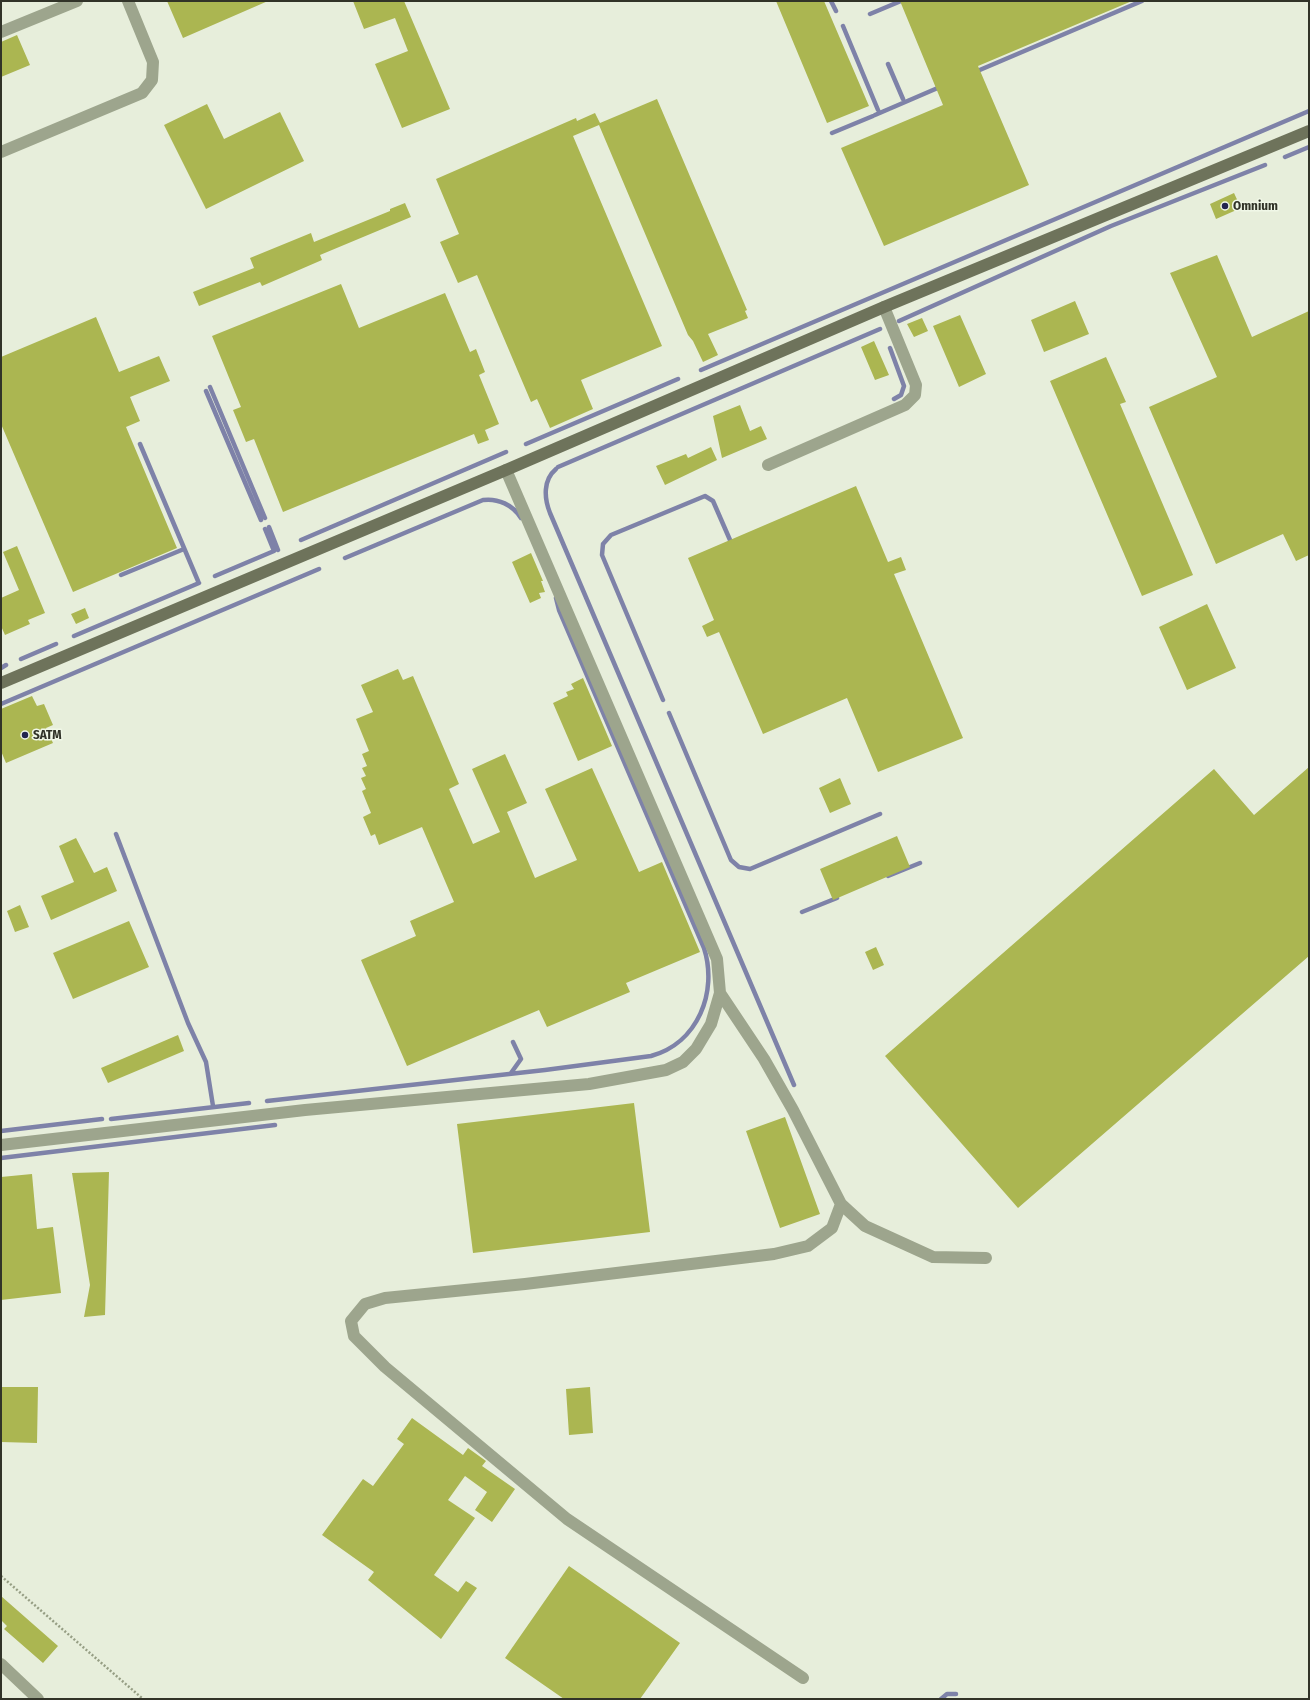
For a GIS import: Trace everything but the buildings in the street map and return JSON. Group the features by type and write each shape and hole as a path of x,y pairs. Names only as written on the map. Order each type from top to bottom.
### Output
{"main road":[{"path":"1,683 506,470 884,307 1309,131"}],"street":[{"path":"1,32 77,1"},
{"path":"1,152 142,93 152,80 153,62 128,1"},
{"path":"768,465 905,405 915,395 916,385 884,307"},
{"path":"1,1145 305,1110 589,1084 666,1070 683,1062 696,1050 711,1024 720,993 717,959 568,610 506,470"},
{"path":"720,993 764,1059 793,1110 841,1204 865,1226 933,1257 986,1258"},
{"path":"803,1678 567,1519 385,1367 354,1336 351,1321 365,1304 385,1298 525,1284 774,1254 808,1246 832,1228 841,1204"},
{"path":"1,1664 38,1699"}],"path":[{"path":"1,1576 143,1699"}],"waterway":[{"path":"831,1 836,11"},
{"path":"870,14 901,1"},
{"path":"975,72 1142,1"},
{"path":"843,26 878,110"},
{"path":"888,64 903,99"},
{"path":"875,115 940,87"},
{"path":"701,370 1309,111"},
{"path":"832,133 873,116"},
{"path":"1285,157 1309,147"},
{"path":"899,321 1111,226 1265,165"},
{"path":"558,467 880,329"},
{"path":"890,348 904,386 901,395 894,399"},
{"path":"526,444 678,379"},
{"path":"210,387 265,518"},
{"path":"206,391 261,520"},
{"path":"140,444 198,581"},
{"path":"301,540 506,452"},
{"path":"556,469 549,478 546,490 550,513 794,1085"},
{"path":"663,700 602,555 603,544 611,535 705,496 713,501 730,540"},
{"path":"345,558 483,500 494,500 505,503 514,509 521,518"},
{"path":"269,527 278,550"},
{"path":"215,576 274,551 265,529"},
{"path":"121,575 184,549"},
{"path":"1,704 319,569"},
{"path":"74,636 199,583"},
{"path":"267,1101 545,1070 651,1056 667,1049 681,1040 692,1028 700,1014 706,998 708,965 704,948 559,610 556,598"},
{"path":"21,659 56,644"},
{"path":"1,668 6,665"},
{"path":"669,713 731,860 739,867 750,869 880,814"},
{"path":"116,834 188,1023 206,1062 213,1106"},
{"path":"888,876 920,863"},
{"path":"802,912 837,898"},
{"path":"511,1073 521,1059 513,1042"},
{"path":"111,1119 249,1103"},
{"path":"1,1131 102,1119"},
{"path":"1,1158 275,1125"},
{"path":"941,1699 947,1694 956,1694"}],"place":[{"name":"Omnium","path":"1225,206"},
{"name":"SATM","path":"25,735"}]}
